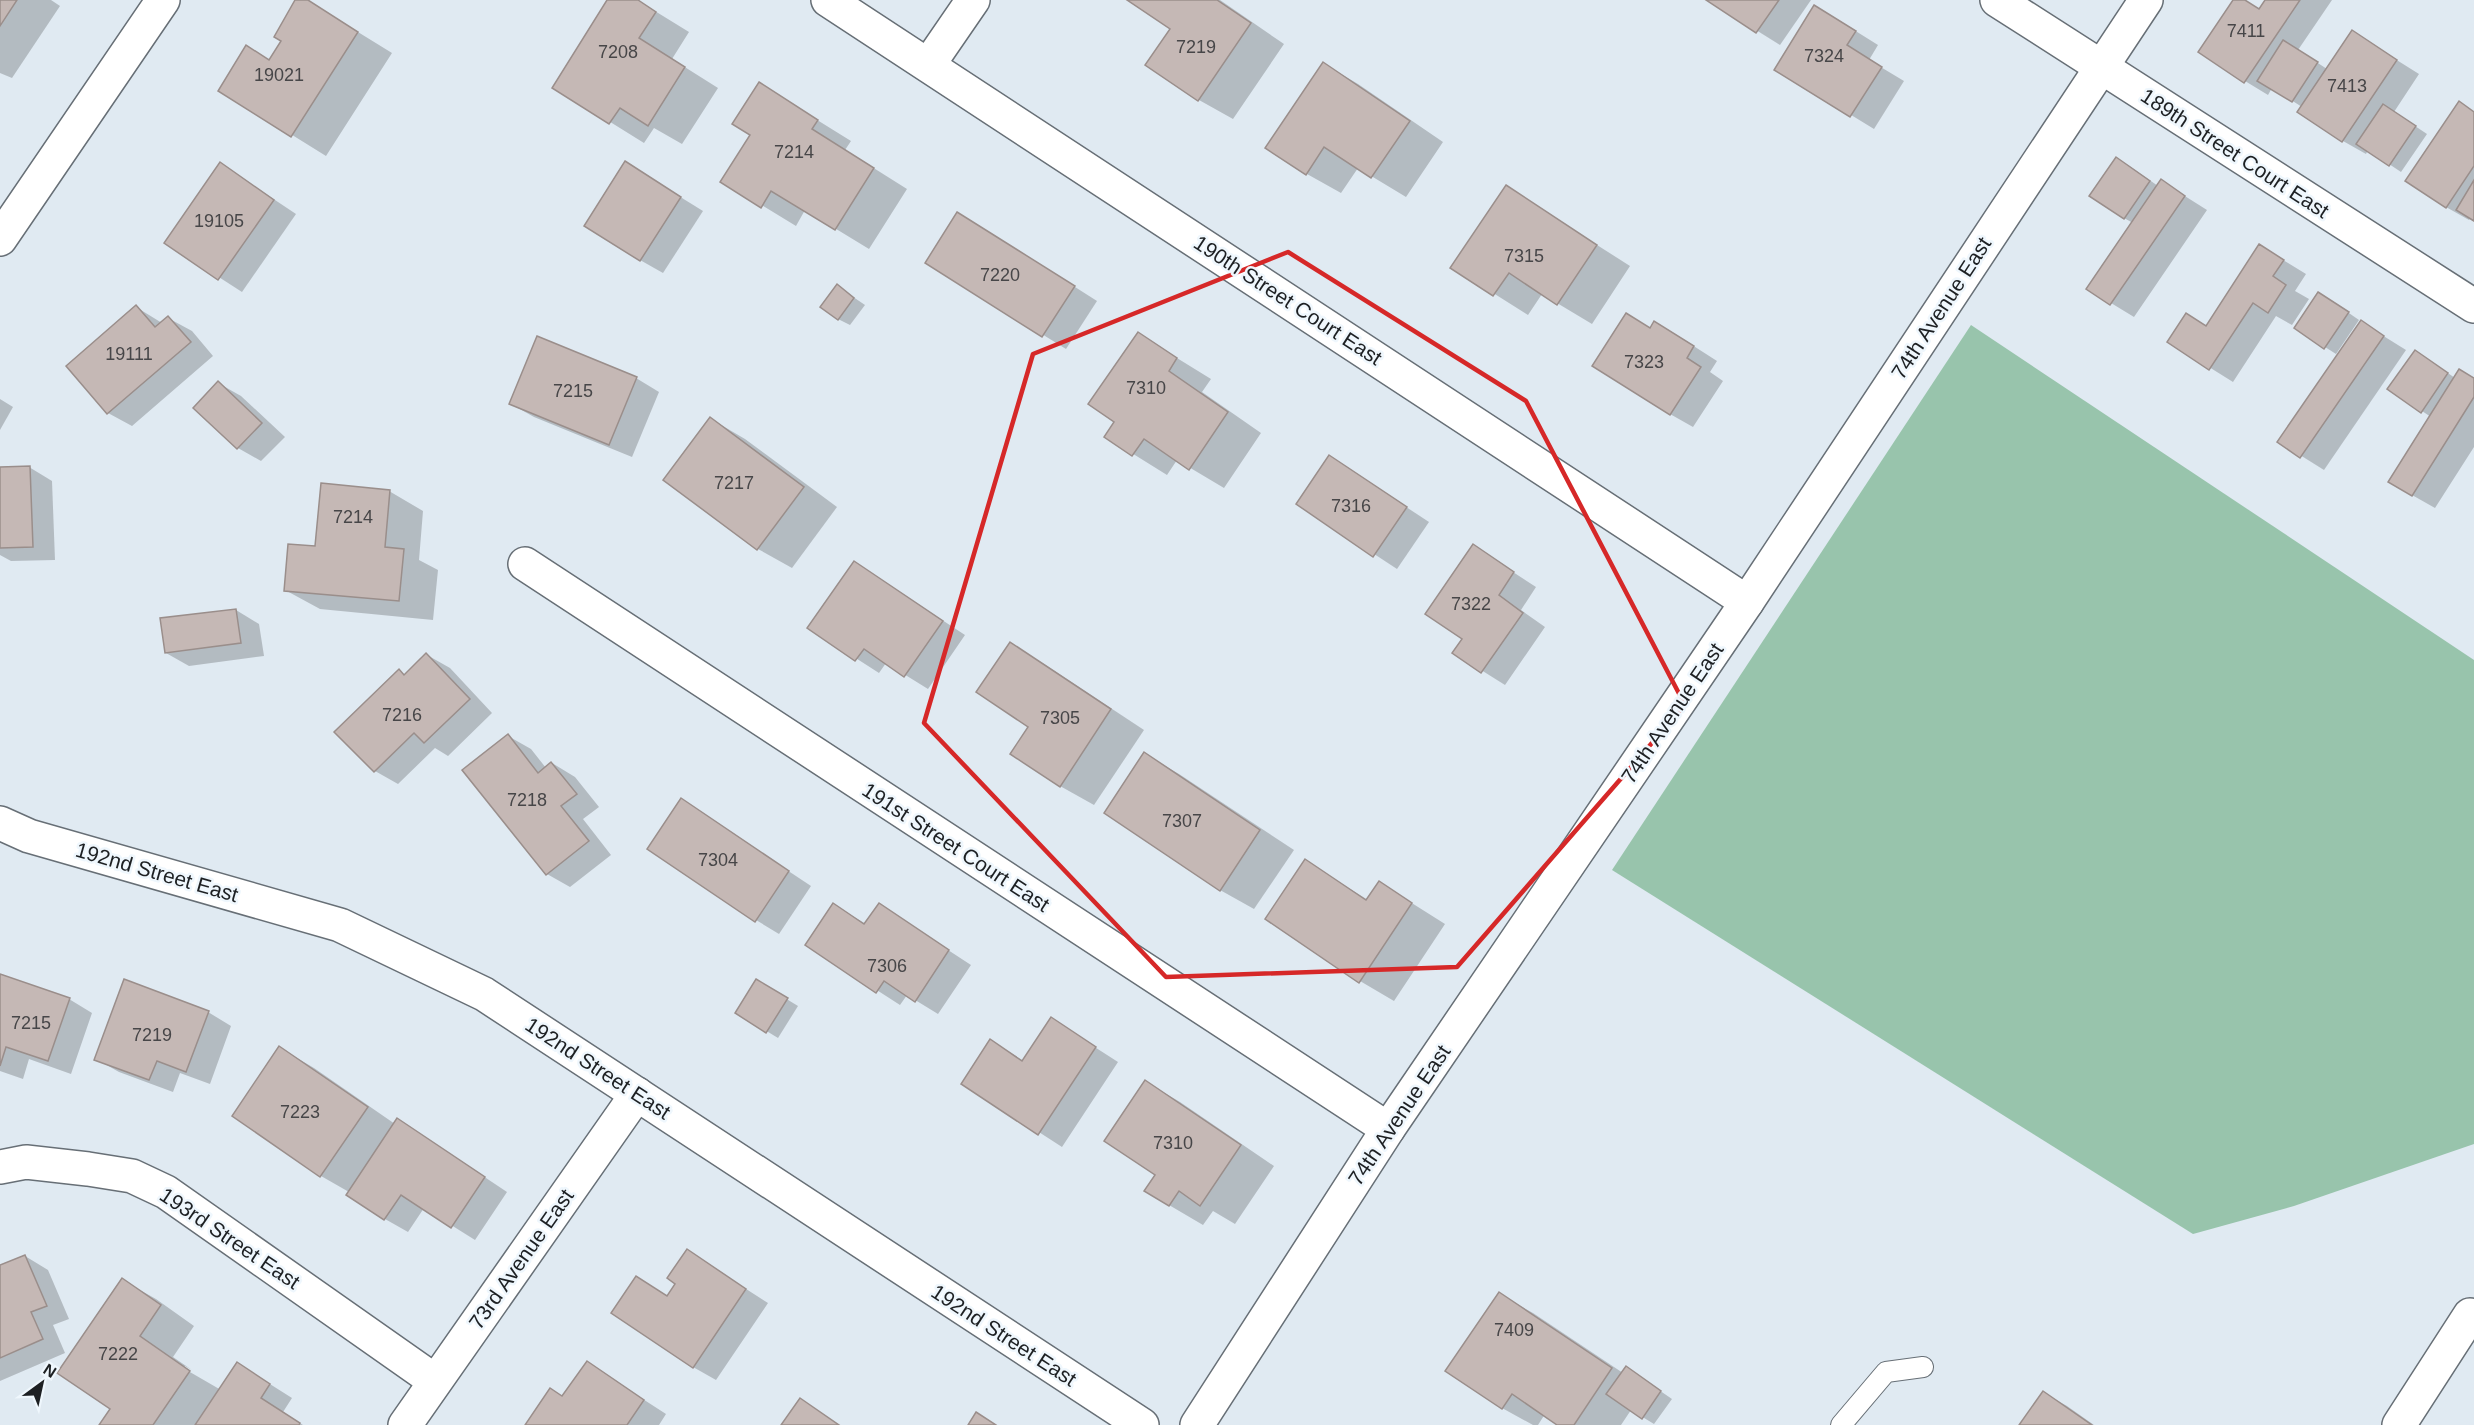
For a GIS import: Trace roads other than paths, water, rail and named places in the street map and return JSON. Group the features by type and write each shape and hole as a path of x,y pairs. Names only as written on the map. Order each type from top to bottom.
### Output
{"street":[{"path":"0,239 163,0"},
{"name":"190th Street Court East","path":"828,0 929,64 1747,602"},
{"path":"929,64 973,0"},
{"name":"189th Street Court East","path":"1997,0 2474,306"},
{"name":"74th Avenue East","path":"1197,1425 1388,1129 1747,602 2145,0"},
{"name":"191st Street Court East","path":"525,564 1388,1129"},
{"name":"192nd Street East","path":"0,823 40,839 340,925 484,994 1142,1425"},
{"name":"73rd Avenue East","path":"405,1425 637,1094"},
{"name":"193rd Street East","path":"0,1167 26,1162 88,1169 132,1176 166,1192 435,1381"},
{"path":"2399,1425 2470,1315"}],"lane":[{"path":"1841,1425 1886,1372 1923,1367"}]}
